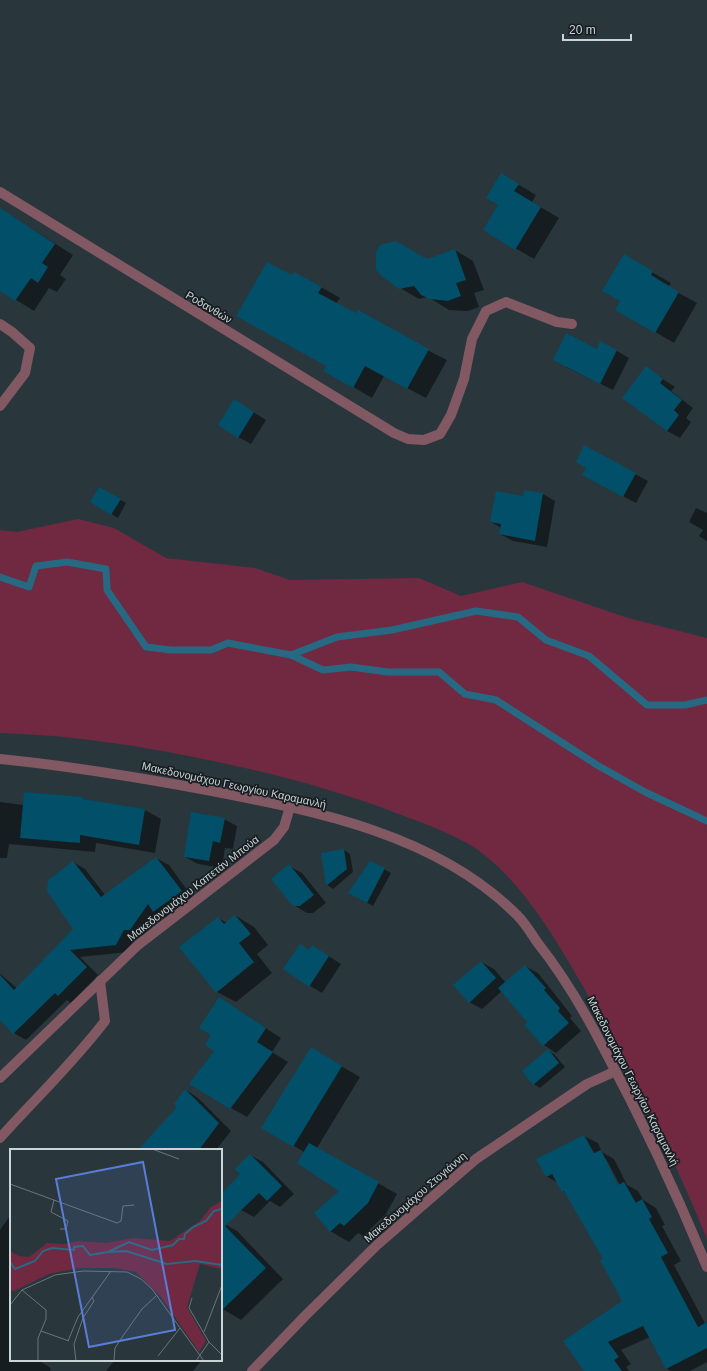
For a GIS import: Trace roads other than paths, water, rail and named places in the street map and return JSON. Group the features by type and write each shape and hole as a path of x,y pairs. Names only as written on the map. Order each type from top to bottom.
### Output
{"street":[{"name":"Ροδανθών","path":"0,192 374,421 394,433 408,439 424,440 433,438 440,434 446,426 464,379 472,339 486,311 506,302 557,322 572,324"},
{"path":"0,324 12,332 30,348 25,373 0,406"},
{"name":"Μακεδονομάχου Γεωργίου Καραμανλή","path":"0,759 68,766 146,778 317,813 415,845 468,873 518,916 554,963 584,1012 616,1070 678,1195 707,1267"},
{"name":"Μακεδονομάχου Καπετάν Μπούα","path":"0,1078 138,945 274,840 284,827 290,807"},
{"path":"0,1138 47,1086 81,1052 105,1021 100,981"},
{"name":"Μακεδονομάχου Στογιάννη","path":"252,1371 305,1316 378,1245 476,1159 587,1084 616,1070"}],"waterway":[{"path":"0,577 29,587 36,566 67,562 106,569 107,590 146,647 171,650 211,650 228,643 291,655 337,637 392,630 476,611 518,617 546,640 589,656 647,705 685,705 707,700"},
{"path":"291,655 323,670 351,667 388,672 439,672 465,694 496,700 597,765 645,792 707,821"}]}
